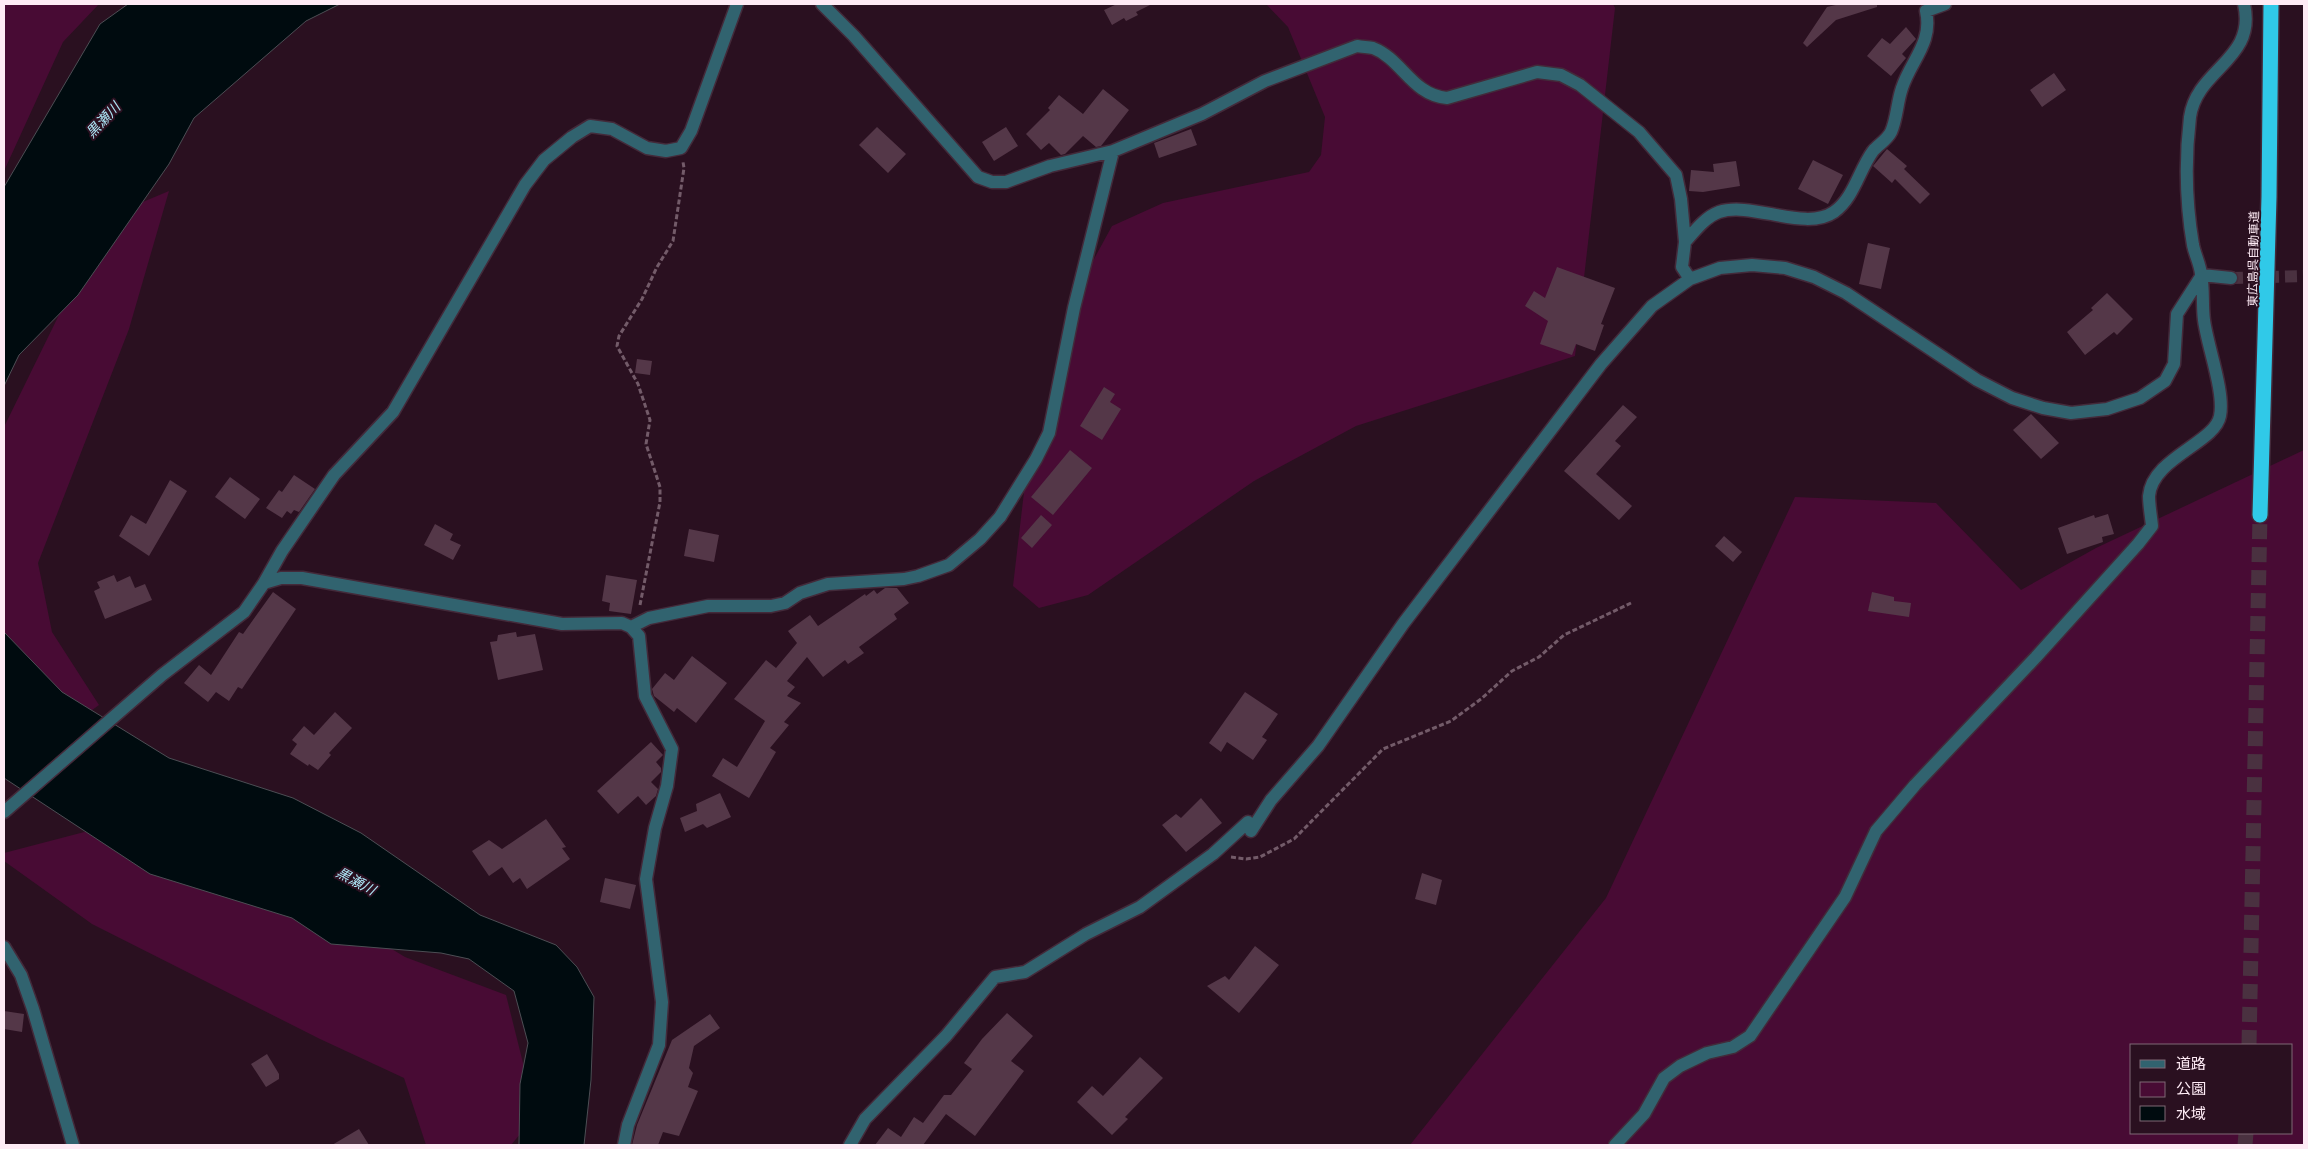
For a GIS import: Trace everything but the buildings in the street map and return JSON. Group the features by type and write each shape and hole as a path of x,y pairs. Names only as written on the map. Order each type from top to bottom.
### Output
{"highway":[{"name":"東広島呉自動車道","path":"2260,515 2269,197 2271,4"}],"street":[{"path":"4,812 132,703 162,675 244,612 264,583 282,551 334,475 393,412 525,185 544,160 572,137 590,126 612,129 647,148 666,151 681,148 691,131 737,4"},
{"path":"822,4 854,36 978,177 992,182 1006,182 1050,166 1113,151 1202,114 1265,81 1357,46 1372,48 1385,56 1433,96 1447,98 1537,72 1561,75 1580,85 1639,132 1676,175 1681,199 1685,242 1682,267 1690,279"},
{"path":"1685,242 1703,222 1718,212 1741,209 1787,218 1815,218 1834,212 1846,198 1872,152 1890,133 1902,87 1925,40 1929,24 1926,11 1945,4"},
{"path":"1615,1145 1644,1114 1664,1078 1680,1066 1708,1053 1732,1047 1750,1036 1845,897 1876,831 1915,785 2036,657 2152,526 2149,494 2157,474 2207,434 2220,418 2220,399 2204,319 2202,275 2193,246 2186,160 2190,115 2196,94 2236,50 2246,31 2244,4"},
{"path":"264,583 281,578 302,578 562,624 635,625 649,618 708,606 771,606 786,603 800,593 828,584 904,579 949,565 980,540 1000,518 1036,460 1049,433 1074,308 1113,151"},
{"path":"850,1145 865,1119 946,1036 995,976 1025,972 1086,934 1140,907 1213,854 1248,822 1251,831 1271,800 1318,746 1403,624 1601,364 1652,306 1690,279 1720,268 1752,265 1785,268 1814,277 1846,293 1977,380 2012,398 2043,408 2071,413 2107,409 2140,398 2165,380 2174,364 2177,314 2202,275"},
{"path":"2202,275 2231,278"},
{"path":"624,1145 628,1125 659,1045 661,1031 662,1002 646,880 655,828 667,786 672,749 645,696 642,648 635,625"},
{"path":"4,948 21,976 34,1009 73,1145"}],"path":[{"path":"635,625 660,502 660,486 646,444 650,420 638,384 617,346 619,336 642,299 656,267 673,241 684,168 681,148"},
{"path":"1213,854 1246,860 1260,857 1294,838 1382,749 1451,721 1481,699 1512,671 1539,657 1564,635 1630,603"}],"green space":[{"path":"4,4 99,4 63,42 4,171"},
{"path":"1266,4 1613,4 1615,8 1575,356 1356,426 1254,481 1088,595 1039,608 1013,586 1024,492 1088,270 1112,226 1163,203 1309,172 1321,155 1325,117 1288,27"},
{"path":"169,191 129,329 38,563 52,632 99,705 73,724 4,637 4,427 107,217"},
{"path":"2304,450 2304,1145 1410,1145 1606,898 1795,497 1936,503 2021,590 2096,548"},
{"path":"92,830 312,901 405,957 506,995 536,1115 511,1145 426,1145 404,1078 320,1039 92,924 4,861 4,853"}],"water":[{"name":"黒瀬川","path":"128,4 340,4 306,21 194,118 169,164 78,295 19,355 4,386 4,187 100,24"},
{"name":"黒瀬川","path":"4,632 62,692 169,758 293,798 361,833 480,915 556,945 577,967 594,997 591,1080 584,1145 519,1145 520,1084 528,1043 514,991 469,959 441,953 331,944 292,918 150,874 4,778"}],"tunnel":[{"path":"2231,278 2304,276"},
{"path":"2249,1044 2260,515"},
{"path":"2245,1145 2246,1134"}]}
